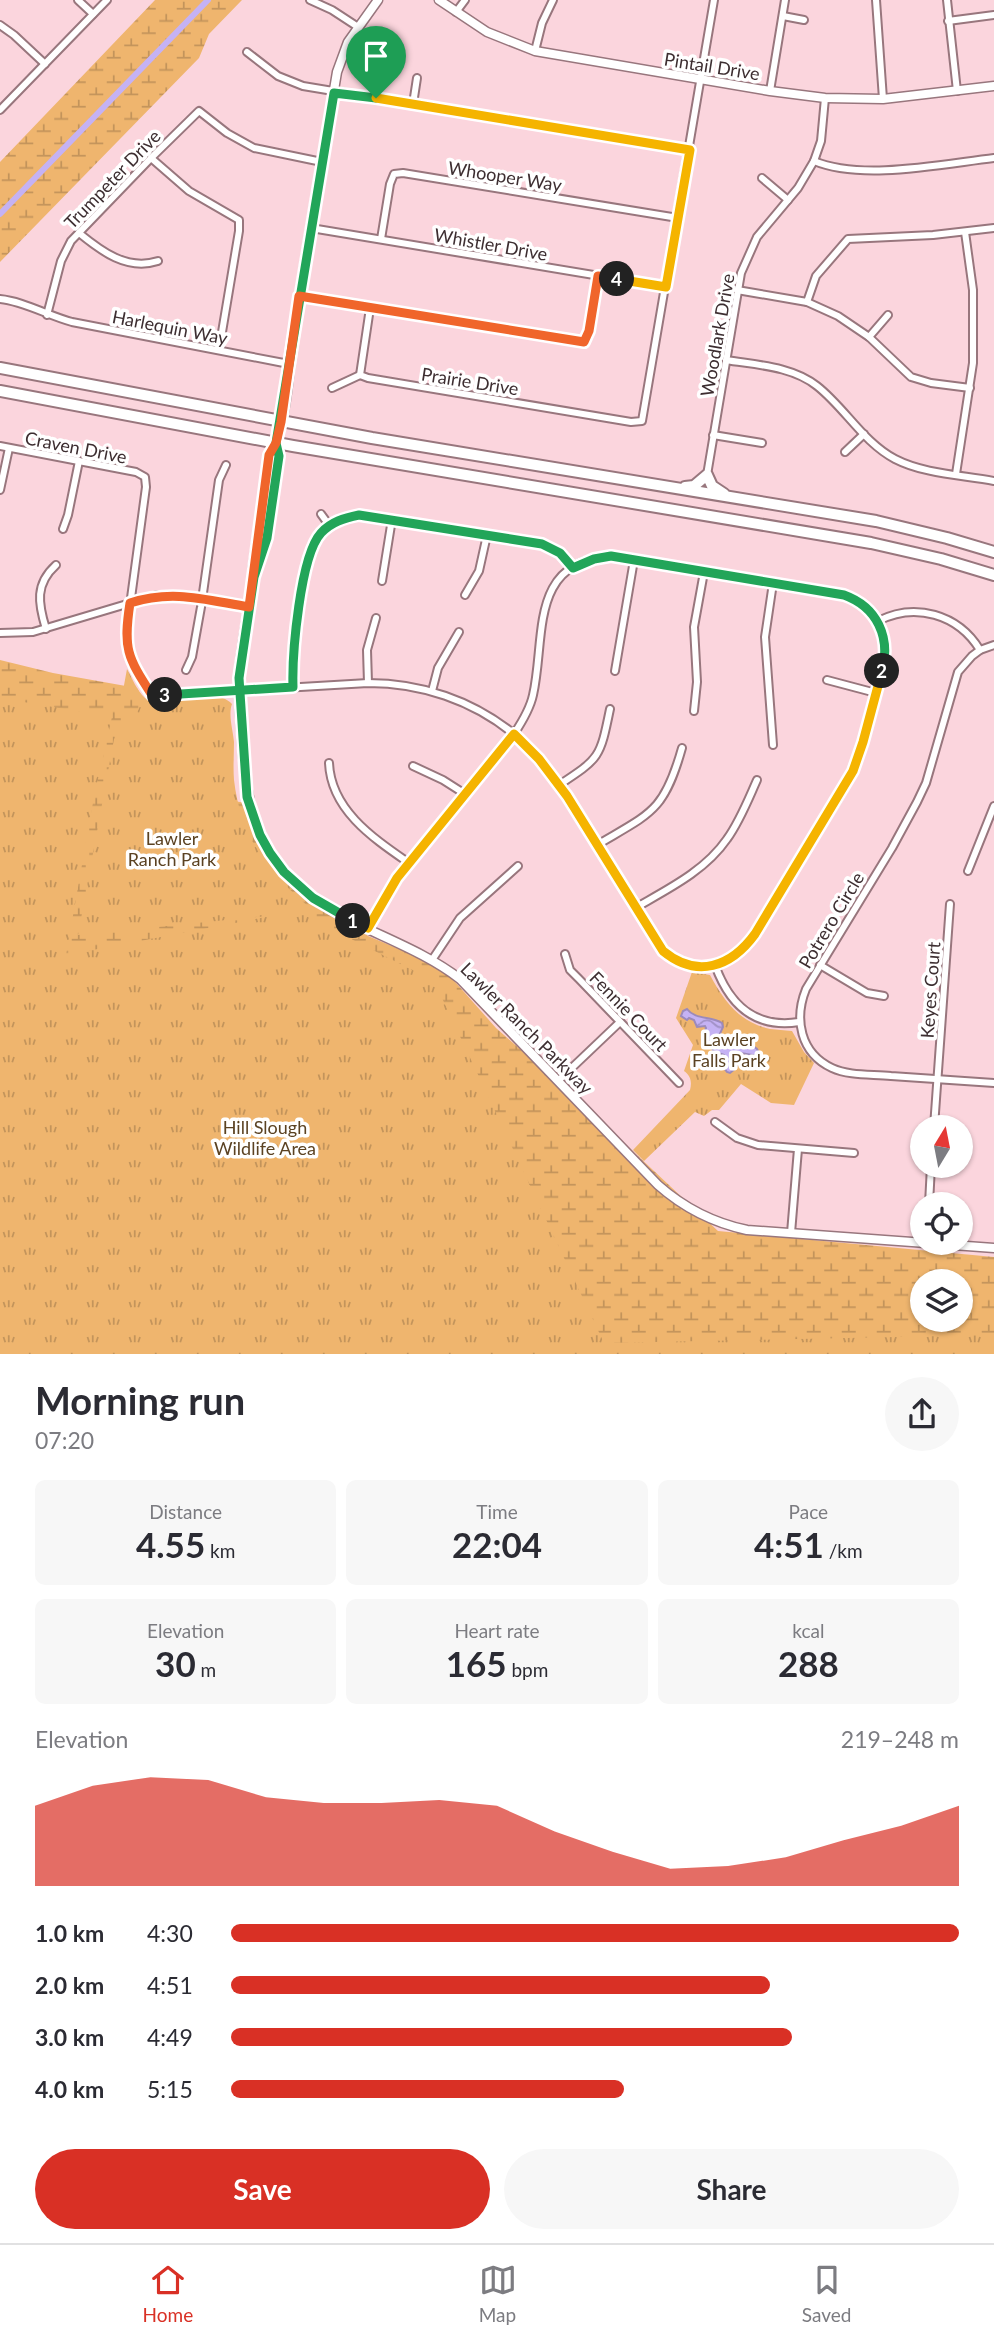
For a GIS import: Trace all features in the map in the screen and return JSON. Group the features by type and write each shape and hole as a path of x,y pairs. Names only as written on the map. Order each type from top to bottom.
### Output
{"highway":[{"path":"0,368 281,422 876,521 994,552"},
{"path":"0,391 276,443 872,543 994,575"},
{"path":"678,488 694,486 707,475 712,486 728,497"}],"street":[{"path":"78,0 93,14"},
{"path":"0,110 107,0"},
{"path":"310,0 358,27"},
{"name":"Lawler Ranch Parkway","path":"378,0 341,56 276,443 279,456 267,538 254,577 241,659 244,777 250,807 260,835 270,853 298,886 331,910 432,960 460,979 658,1185 682,1204 732,1227 910,1242"},
{"name":"Pintail Drive","path":"439,0 487,32 535,51 770,91 825,98 883,99 994,86"},
{"path":"456,12 465,0"},
{"path":"535,51 542,23 553,0"},
{"path":"666,287 714,0"},
{"path":"770,91 785,0"},
{"path":"876,0 883,99"},
{"path":"947,0 957,91"},
{"path":"948,21 994,15"},
{"path":"783,16 804,20"},
{"path":"0,25 45,64"},
{"path":"247,52 278,76 334,93 690,150"},
{"path":"413,104 417,78"},
{"name":"Woodlark Drive","path":"707,475 737,290 744,263 757,237 788,200 814,161 821,141 825,98"},
{"name":"Trumpeter Drive","path":"47,315 66,250 79,233 199,111 227,133 254,148 322,162"},
{"path":"151,158 189,191 239,220 219,350"},
{"path":"814,161 845,170 872,170 994,158"},
{"name":"Whooper Way","path":"381,239 390,184 394,174 403,173 678,218"},
{"path":"762,178 788,200"},
{"name":"Whistler Drive","path":"311,228 666,287"},
{"path":"807,302 816,276 848,239 898,238 994,228"},
{"path":"956,474 973,363 973,290 965,232"},
{"path":"79,233 107,255 140,264 158,261"},
{"path":"299,296 584,342 589,331 598,276"},
{"name":"Prairie Drive","path":"360,375 618,420 642,421 666,287"},
{"path":"737,290 807,302 838,316 869,337 911,377 931,383 970,388"},
{"name":"Harlequin Way","path":"0,299 13,300 47,315 72,322 289,364"},
{"path":"332,388 360,375 370,308"},
{"path":"869,337 888,315"},
{"path":"726,360 785,370 806,378 819,387 864,434 905,464 994,481"},
{"path":"845,452 864,434"},
{"path":"713,435 762,443"},
{"name":"Craven Drive","path":"0,446 136,472 145,477 146,487 130,603"},
{"path":"0,490 9,448"},
{"path":"63,529 79,461"},
{"path":"186,670 192,657 203,598 219,480 226,465"},
{"path":"321,513 329,526"},
{"path":"293,687 293,650 307,562 314,542 329,526 339,520 359,515 542,544 560,553 573,568"},
{"path":"382,581 392,519"},
{"path":"464,595 480,572 487,535"},
{"path":"130,603 126,647 152,695 368,683 401,685 432,691 473,707 514,734 539,759 559,785 656,942 672,958 692,966 715,965 736,956 755,934 836,802 859,757 886,654 878,621 862,604 836,593 634,560 602,557 573,568 556,583 546,600 542,612 533,699 514,734 409,863 386,894 368,928"},
{"path":"615,671 634,560"},
{"path":"46,629 41,607 41,583 56,565"},
{"path":"694,711 697,682 694,627 704,572"},
{"path":"773,583 765,637 773,745"},
{"path":"0,632 17,634 46,629 157,595 174,594 249,607"},
{"path":"878,621 905,612 936,614 958,625 981,650"},
{"path":"368,683 368,640 376,618"},
{"path":"432,691 438,668 458,632"},
{"name":"Potrero Circle","path":"799,1022 802,999 820,965 909,820 926,783 958,672 965,662 981,650 994,645"},
{"path":"827,680 876,693"},
{"path":"559,785 594,761 605,737 610,709"},
{"path":"597,845 642,818 659,803 671,783 682,748"},
{"path":"329,763 332,787 345,810 409,863"},
{"path":"413,766 443,779 465,794"},
{"path":"635,908 692,874 716,854 734,829 757,780"},
{"path":"968,871 994,806"},
{"path":"432,960 460,918 518,866"},
{"name":"Keyes Court","path":"935,1115 950,904"},
{"name":"Fennie Court","path":"565,954 570,970 679,1083"},
{"path":"715,965 725,989 743,1010 766,1021 799,1022 811,1052 820,1062 832,1068 844,1072 994,1083"},
{"path":"820,965 867,993 884,996"},
{"path":"558,1081 620,1022"},
{"path":"715,1122 749,1143 854,1153"},
{"path":"791,1233 798,1149"},
{"name":"Lawler Ranch Parkway","path":"973,1246 994,1248"}],"green space":[{"path":"155,0 242,0 209,34 199,58 0,262 0,162"},
{"name":"Hill Slough Wildlife Area","path":"0,660 53,673 137,688 149,708 228,800 252,804 257,836 299,881 368,936 442,967 496,1028 590,1111 718,1231 910,1249 910,1255 994,1257 994,1354 0,1354"},
{"name":"Hill Slough Wildlife Area","path":"127,669 142,695 153,701 213,697 232,704 230,713 234,742 234,780 243,820 260,854 271,869 314,911 300,913 434,981 604,1343 994,1335 994,1354 0,1354 0,698 112,717 94,797 66,955 277,915 78,935 114,739 136,715 142,702 122,696"},
{"name":"Lawler Falls Park","path":"692,972 710,975 727,1002 741,1016 759,1026 792,1031 814,1063 794,1105 771,1103 741,1084 719,1110 712,1110 704,1116 695,1112 644,1161 633,1150 690,1090 690,1079 684,1071 693,1045 676,1018"}],"water":[{"path":"687,1009 694,1015 722,1023 718,1038 720,1046 727,1048 736,1037 741,1037 757,1049 758,1056 741,1053 736,1068 730,1073 727,1072 724,1068 724,1055 713,1051 711,1044 702,1039 705,1026 697,1027 694,1020 681,1016"}],"waterway":[{"path":"0,214 208,0"}],"route":[{"path":"376,98 334,93 332,99 299,296 283,410 276,443 279,456 267,538 254,577 241,659 239,680 240,690 244,777 252,817 270,853 298,886 331,910 368,928 397,878 514,734 552,774 663,951 681,963 692,966 706,967 725,962 745,948 755,934 836,802 859,757 886,654 878,621 862,604 852,598 836,593 611,556 594,559 573,568 560,553 542,544 359,515 339,520 329,526 320,534 310,551 293,650 293,687 251,689 240,690 228,691 169,693 159,696 152,695 130,658 126,647 130,603 157,595 174,594 249,607 269,455 276,443 281,422 283,410 289,364 299,296 584,342 589,331 598,276 666,287 690,150 376,98"}],"park label":[{"name":"Lawler Ranch Park","path":"172,848"}]}
